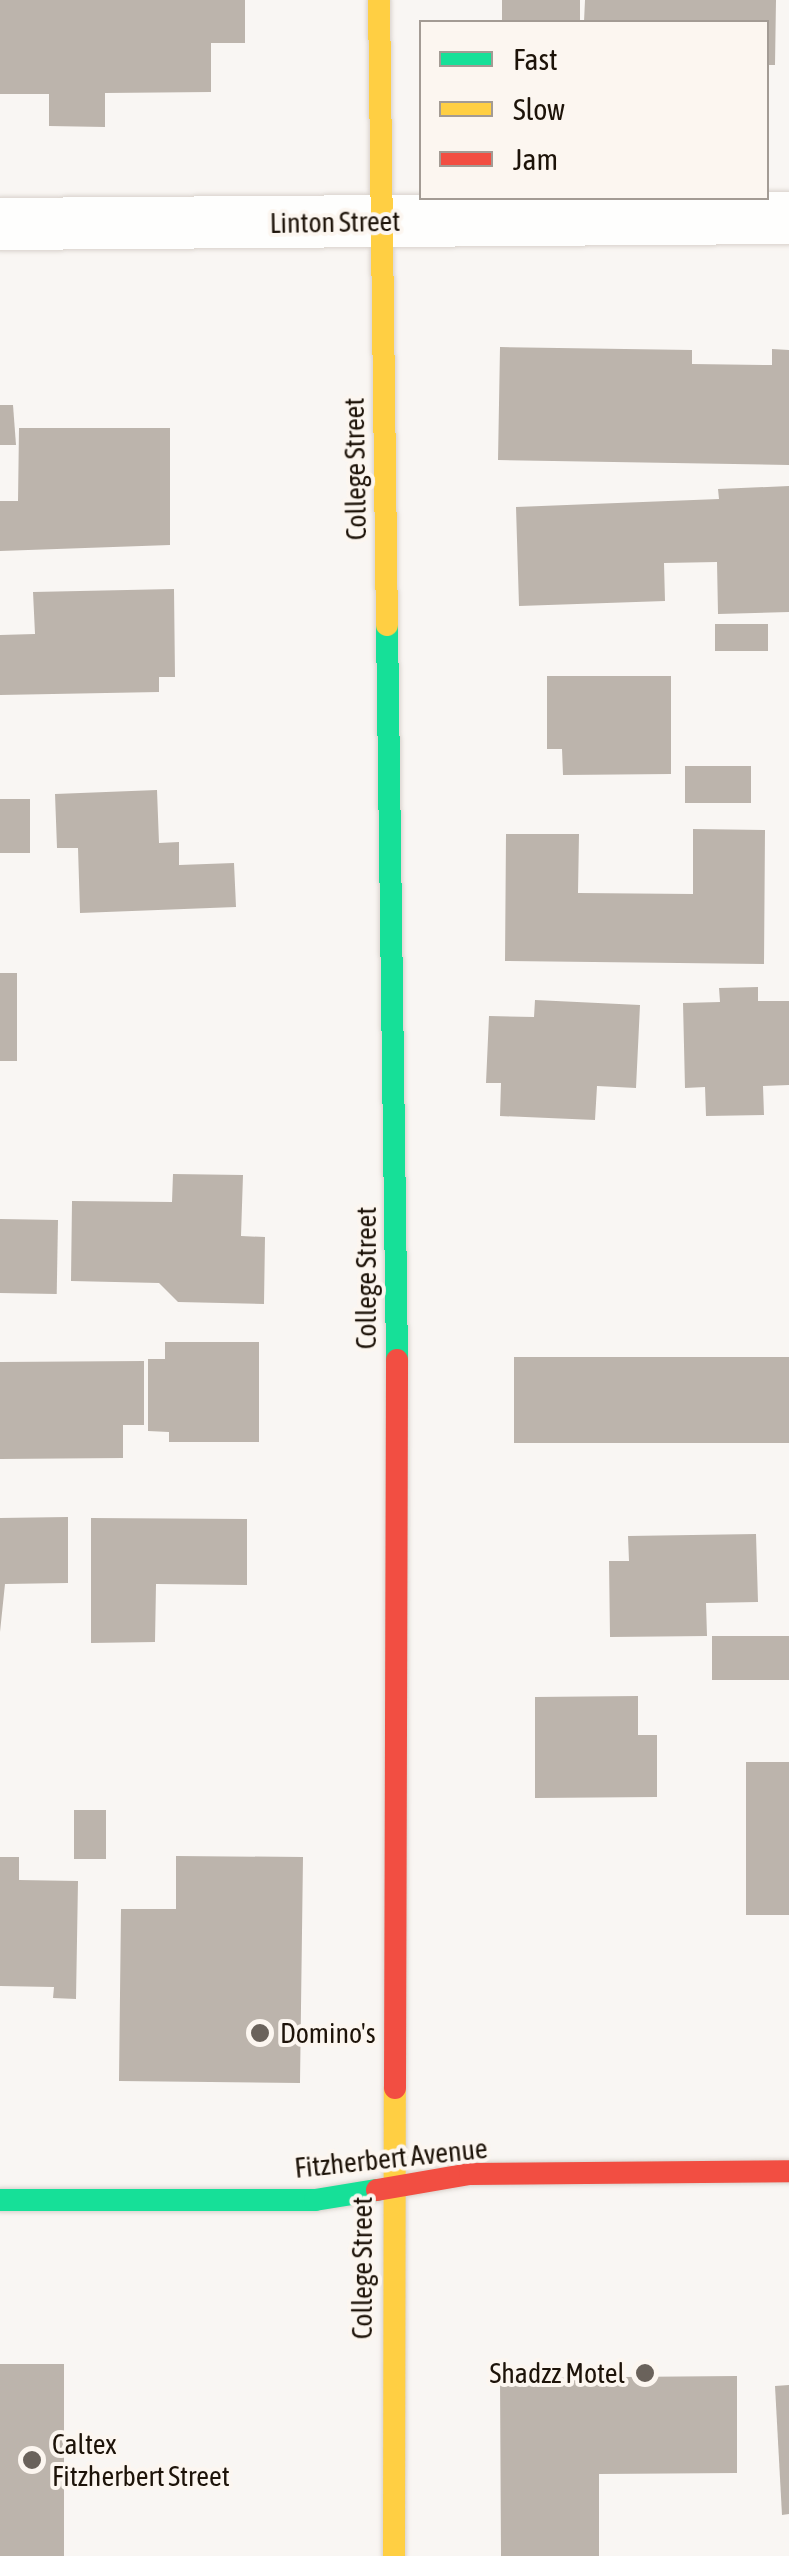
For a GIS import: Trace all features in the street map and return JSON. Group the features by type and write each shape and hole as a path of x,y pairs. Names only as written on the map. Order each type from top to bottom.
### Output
{"street":[{"name":"College Street","path":"379,0 378,221 396,1350 394,2556"},
{"name":"Linton Street","path":"0,224 789,218"},
{"name":"Fitzherbert Avenue","path":"0,2200 314,2200 470,2174 789,2170"}],"building":[{"path":"0,0 245,0 245,43 211,43 211,92 105,93 105,127 49,126 49,94 0,94"},
{"path":"502,0 580,0 580,20 502,20"},
{"path":"585,0 776,0 775,65 769,65 769,20 584,20"},
{"path":"500,347 692,350 692,364 772,365 772,349 789,350 789,465 498,460"},
{"path":"0,405 13,405 16,445 0,445"},
{"path":"19,428 170,428 170,545 0,551 0,501 18,501"},
{"path":"789,486 789,612 718,614 717,562 664,563 665,601 519,606 516,507 719,499 718,489"},
{"path":"174,589 175,677 159,677 159,692 0,695 0,635 35,634 33,592"},
{"path":"715,624 768,624 768,651 715,651"},
{"path":"547,676 671,676 671,774 563,775 562,749 547,749"},
{"path":"685,766 751,766 751,803 685,803"},
{"path":"157,790 159,843 179,842 179,865 234,863 236,907 80,913 78,848 57,848 55,794"},
{"path":"0,799 30,799 30,853 0,853"},
{"path":"693,829 765,830 764,964 505,961 506,834 579,834 578,893 693,894"},
{"path":"0,973 17,973 17,1061 0,1061"},
{"path":"758,987 758,1001 789,1001 789,1085 763,1086 764,1115 706,1116 705,1087 685,1088 683,1003 720,1002 719,988"},
{"path":"535,1000 640,1005 636,1088 597,1086 595,1120 500,1116 501,1083 486,1083 489,1016 534,1017"},
{"path":"173,1174 243,1175 241,1236 265,1237 264,1304 178,1302 159,1283 71,1281 72,1201 172,1202"},
{"path":"0,1219 58,1220 57,1294 0,1293"},
{"path":"165,1342 259,1342 259,1442 169,1442 169,1432 148,1431 148,1359 165,1359"},
{"path":"514,1357 789,1357 789,1443 514,1443"},
{"path":"144,1361 144,1425 123,1425 123,1458 0,1459 0,1362"},
{"path":"68,1517 68,1583 5,1584 0,1632 0,1518"},
{"path":"91,1518 247,1519 247,1585 156,1584 155,1642 91,1643"},
{"path":"756,1534 758,1602 706,1603 707,1636 610,1637 609,1561 629,1561 628,1536"},
{"path":"712,1636 789,1636 789,1680 712,1680"},
{"path":"638,1696 638,1735 657,1735 657,1797 535,1798 535,1697"},
{"path":"746,1762 789,1762 789,1915 746,1915"},
{"path":"74,1810 106,1810 106,1859 74,1859"},
{"path":"176,1856 303,1857 300,2083 119,2081 121,1909 176,1909"},
{"path":"0,1857 19,1857 19,1880 78,1881 76,1999 53,1998 54,1987 0,1986"},
{"name":"Caltex Fitzherbert Street","path":"0,2364 64,2364 64,2556 0,2556"},
{"path":"737,2376 737,2473 599,2474 599,2556 501,2556 500,2378"},
{"path":"789,2385 789,2514 782,2515 775,2386"}],"traffic: fast":[{"path":"387,625 397,1360"},
{"path":"0,2200 315,2200 377,2190"}],"traffic: slow":[{"path":"379,0 387,625"},
{"path":"394,2556 395,2088"}],"traffic: jam":[{"path":"395,2088 397,1360"},
{"path":"377,2190 470,2174 789,2171"}],"place":[{"name":"Domino's","path":"260,2033"},
{"name":"Shadzz Motel","path":"645,2373"},
{"name":"Caltex Fitzherbert Street","path":"32,2460"}]}
